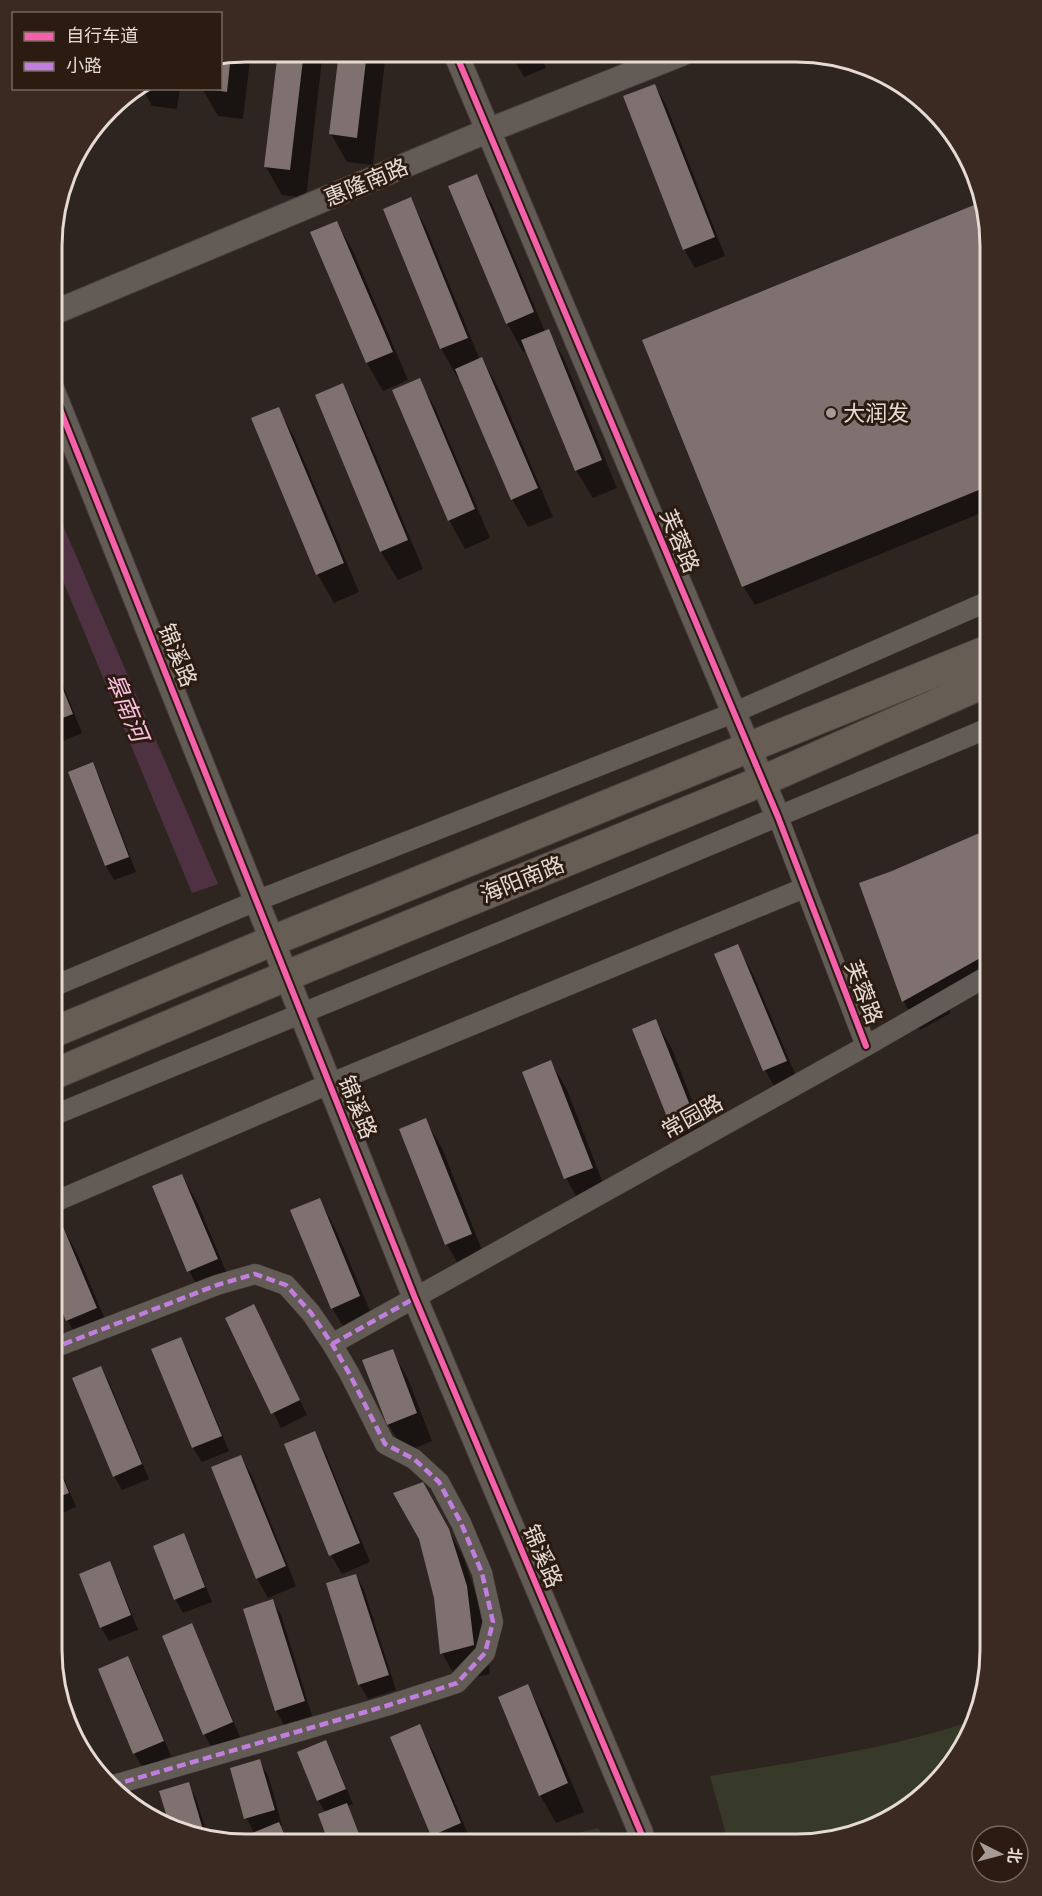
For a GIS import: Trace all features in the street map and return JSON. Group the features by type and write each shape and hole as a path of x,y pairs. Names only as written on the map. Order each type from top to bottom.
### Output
{"main road":[{"name":"海阳南路","path":"62,1029 272,941 980,654"},
{"name":"海阳南路","path":"62,1071 286,976 762,781 980,685"}],"street":[{"name":"芙蓉路","path":"459,62 778,817 866,1046"},
{"name":"惠隆南路","path":"62,309 487,131 661,62"},
{"name":"锦溪路","path":"62,414 415,1298 641,1833"},
{"path":"62,983 256,901 733,713 980,605"},
{"path":"62,1112 980,732"},
{"path":"62,1198 329,1084 804,888"},
{"name":"常园路","path":"332,1344 980,980"},
{"path":"62,1345 217,1285 255,1274 286,1285 311,1313 332,1344 385,1444 414,1459 439,1482 461,1523 482,1573 493,1622 485,1653 458,1683 119,1784"}],"green space":[{"path":"966,1723 943,1763 927,1781 909,1797 867,1821 821,1833 726,1834 710,1776 879,1746"},
{"path":"598,1828 602,1834 574,1834"}],"water":[{"name":"皋南河","path":"62,523 218,884 192,893 62,578"}],"building":[{"path":"277,62 303,62 290,170 264,167"},
{"path":"338,62 366,62 357,138 329,134"},
{"path":"222,63 230,63 227,92 214,90 222,90"},
{"path":"655,84 715,237 683,250 623,96"},
{"path":"477,174 534,312 506,324 448,186"},
{"path":"411,197 468,338 440,349 383,209"},
{"name":"大润发","path":"976,204 980,233 980,490 742,587 642,340"},
{"path":"337,221 393,352 366,363 310,232"},
{"path":"549,329 602,460 575,471 521,340"},
{"path":"482,357 538,488 511,500 455,369"},
{"path":"420,378 475,509 448,521 392,390"},
{"path":"343,383 408,540 380,552 315,395"},
{"path":"279,407 344,563 316,575 251,418"},
{"path":"62,687 73,714 62,718"},
{"path":"93,762 129,857 105,866 68,772"},
{"path":"980,833 980,958 902,1002 859,883"},
{"path":"738,944 787,1061 763,1071 714,954"},
{"path":"656,1019 693,1113 669,1122 632,1029"},
{"path":"551,1060 593,1168 564,1179 522,1072"},
{"path":"426,1118 472,1234 445,1245 399,1129"},
{"path":"182,1174 218,1259 187,1272 152,1186"},
{"path":"320,1198 360,1296 331,1309 290,1210"},
{"path":"62,1224 97,1308 66,1321 62,1311"},
{"path":"254,1304 300,1400 271,1414 225,1318"},
{"path":"181,1337 222,1436 192,1448 151,1349"},
{"path":"393,1349 417,1413 387,1425 362,1360"},
{"path":"101,1366 142,1464 113,1477 72,1378"},
{"path":"315,1431 360,1543 329,1556 284,1444"},
{"path":"241,1455 286,1566 256,1579 211,1467"},
{"path":"62,1476 69,1493 62,1496"},
{"path":"423,1482 449,1529 467,1586 474,1645 440,1654 434,1598 419,1539 393,1493"},
{"path":"184,1533 205,1587 174,1600 153,1546"},
{"path":"110,1561 131,1615 100,1628 79,1574"},
{"path":"356,1574 389,1675 358,1685 326,1583"},
{"path":"273,1599 305,1701 275,1711 243,1609"},
{"path":"192,1623 233,1722 203,1735 162,1636"},
{"path":"128,1656 164,1741 133,1754 98,1669"},
{"path":"528,1684 568,1783 539,1796 498,1697"},
{"path":"66,1689 90,1750 71,1710"},
{"path":"420,1724 461,1823 436,1834 430,1834 390,1737"},
{"path":"326,1740 346,1789 317,1801 297,1752"},
{"path":"260,1759 275,1810 244,1819 230,1768"},
{"path":"189,1782 203,1829 167,1817 159,1791"},
{"path":"347,1803 359,1834 325,1834 318,1814"},
{"path":"279,1822 284,1834 250,1834"}],"marked path":[{"path":"62,1345 217,1285 255,1274 286,1285 311,1313 332,1344 385,1444 414,1459 439,1482 461,1523 482,1573 493,1622 485,1653 457,1683 386,1706 119,1784"},
{"path":"332,1344 415,1298"}],"cycle path":[{"path":"459,62 778,817 866,1046"},
{"path":"62,414 415,1298 641,1833"}],"place":[{"name":"大润发","path":"831,413"}]}
